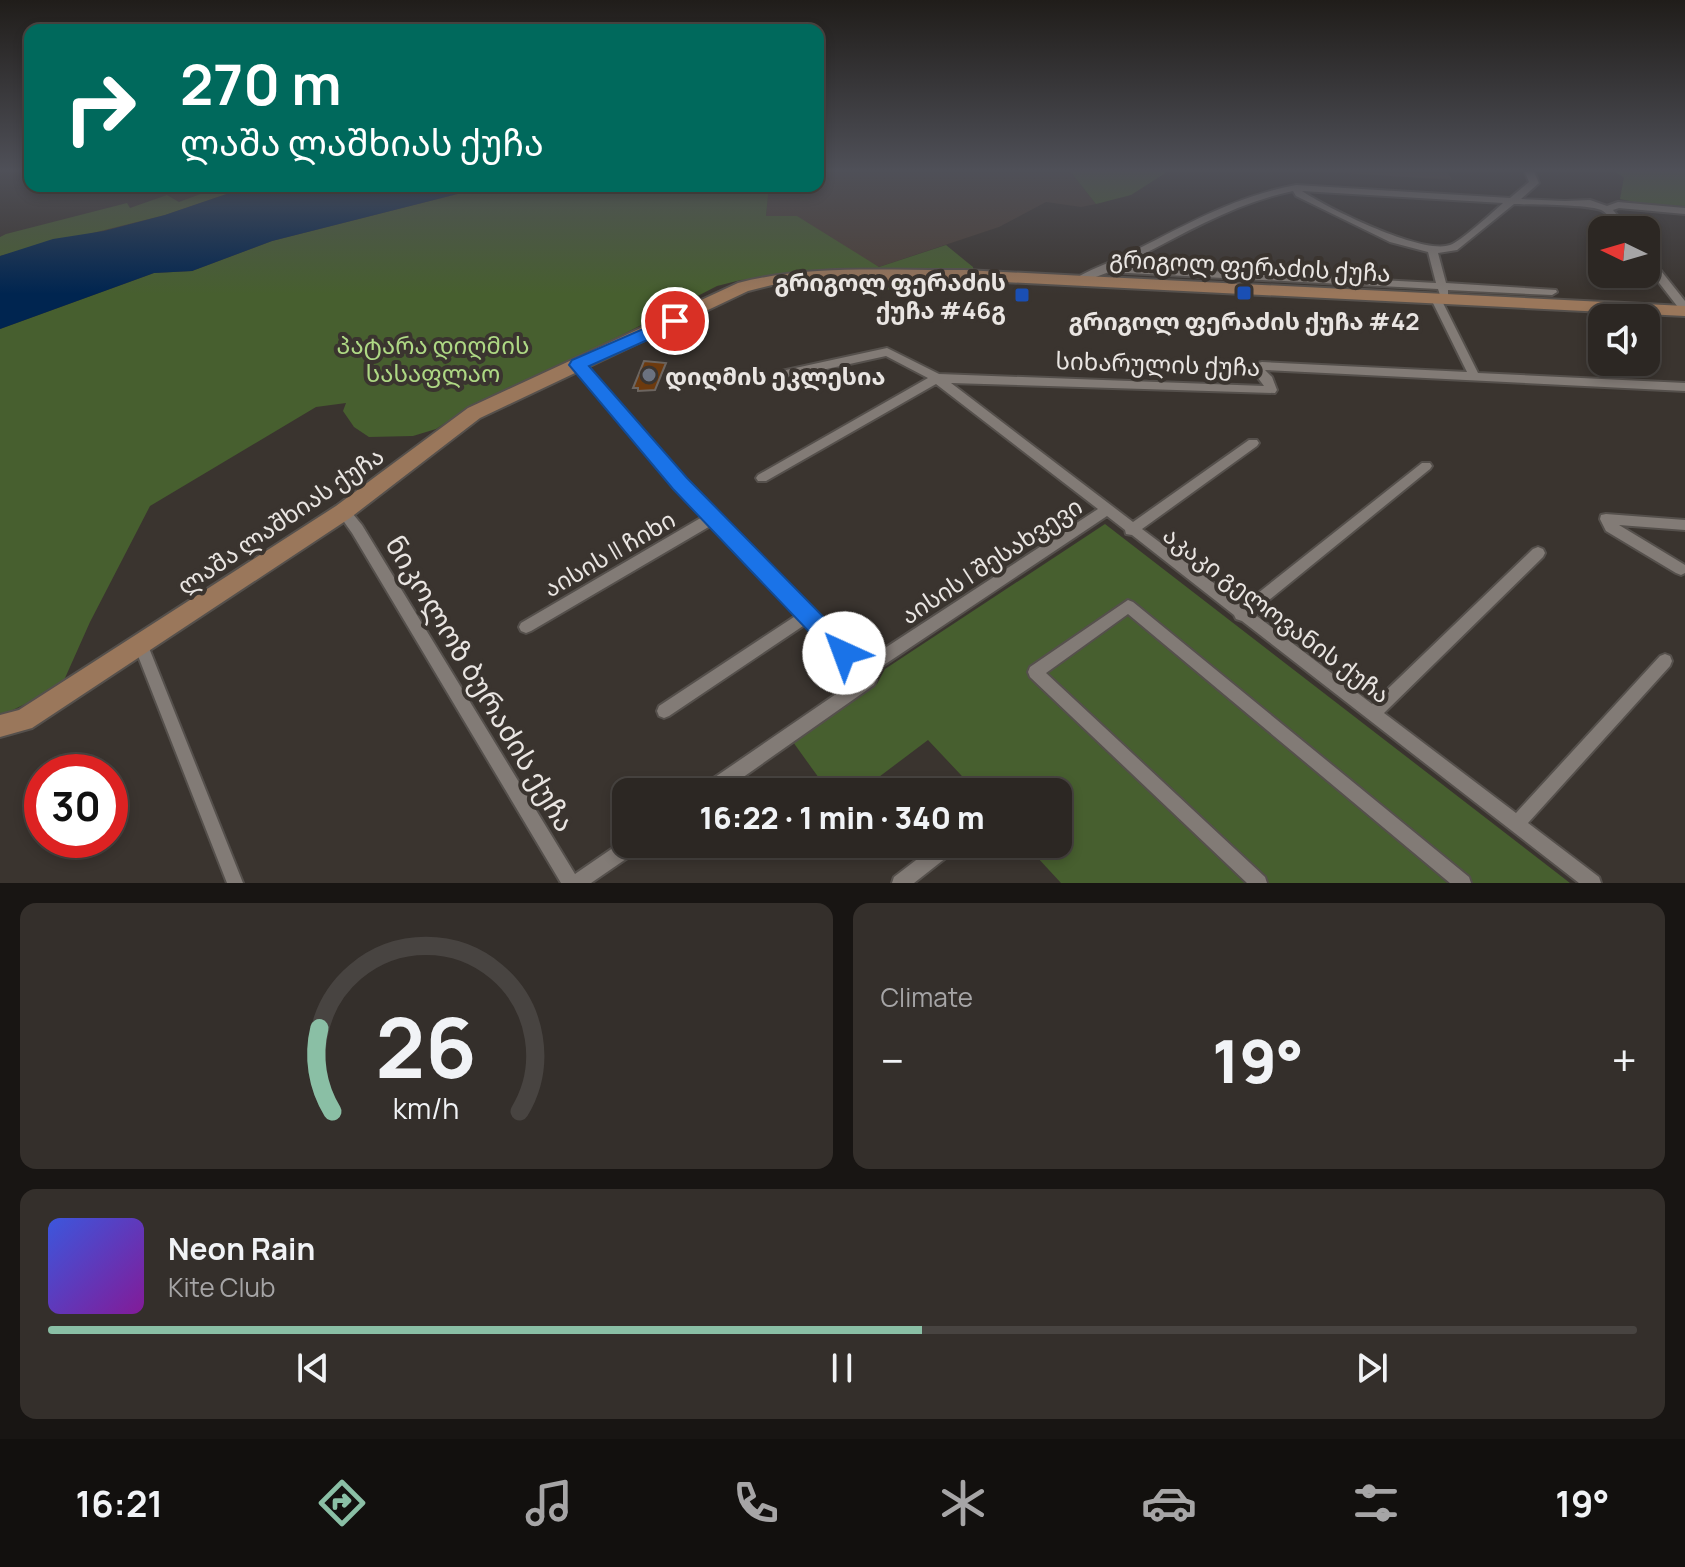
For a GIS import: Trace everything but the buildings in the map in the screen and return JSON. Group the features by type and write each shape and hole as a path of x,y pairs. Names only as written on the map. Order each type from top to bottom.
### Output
{"street":[{"path":"1077,281 1109,269 1220,211"},
{"path":"1334,211 1393,240 1432,250 1454,248 1499,211"},
{"path":"1432,250 1442,296 1474,375"},
{"path":"1109,269 1442,296 1552,292"},
{"name":"გრიგოლ ფერაძის ქუჩა","path":"812,277 964,275 1685,310"},
{"path":"1660,275 1680,297 1685,310"},
{"name":"ლაშა ლაშხიას ქუჩა","path":"0,726 24,720 343,512 474,413 537,380 578,365 743,287 772,280 812,277"},
{"path":"781,375 887,352 937,378"},
{"path":"578,365 680,483 869,680 728,778"},
{"name":"სიხარულის ქუჩა","path":"937,378 1271,390 1268,380 1259,371 1262,366 1685,387"},
{"path":"762,478 937,378"},
{"name":"აკაკი გელოვანის ქუჩა","path":"937,378 1105,511 1593,883"},
{"path":"1131,530 1253,443"},
{"path":"1241,615 1426,466"},
{"name":"აისის I შესახვევი","path":"861,672 1105,511"},
{"name":"ნიკოლოზ ბურაძის ქუჩა","path":"343,512 357,529 574,883"},
{"name":"აისის II ჩიხი","path":"526,627 714,517"},
{"path":"1681,569 1611,527 1606,519 1685,525"},
{"path":"1373,714 1538,553"},
{"path":"1259,883 1035,672 1128,606 1463,883"},
{"path":"664,711 809,615"},
{"path":"140,643 235,883"},
{"path":"1516,825 1665,661"},
{"path":"574,883 612,858"},
{"path":"900,883 932,858"}],"shaded area":[{"path":"766,211 1029,211 999,227 879,267 846,249 766,216"}],"green space":[{"path":"95,211 176,211 0,256 0,237"},
{"name":"პატარა დიღმის სასაფლაო","path":"390,211 766,211 766,216 797,216 879,267 946,245 973,267 975,287 865,290 866,273 741,280 717,286 587,353 478,402 436,429 413,436 369,437 354,427 343,411 346,403 316,407 150,506 90,622 61,687 0,716 0,329 154,273 192,271 272,241"},
{"path":"1105,524 1570,883 1061,883 1038,858 1072,858 1072,778 964,778 928,740 878,778 819,778 793,742 877,684 885,669"}],"water":[{"path":"176,211 390,211 272,241 192,271 154,273 0,329 0,256 53,239 104,231"}],"place":[{"name":"გრიგოლ ფერაძის ქუჩა #42","path":"1244,293"},
{"name":"გრიგოლ ფერაძის ქუჩა #46გ","path":"1022,295"},
{"name":"დიღმის ეკლესია","path":"649,375"}],"route":[{"path":"675,321 578,365 680,483 844,653"}]}
